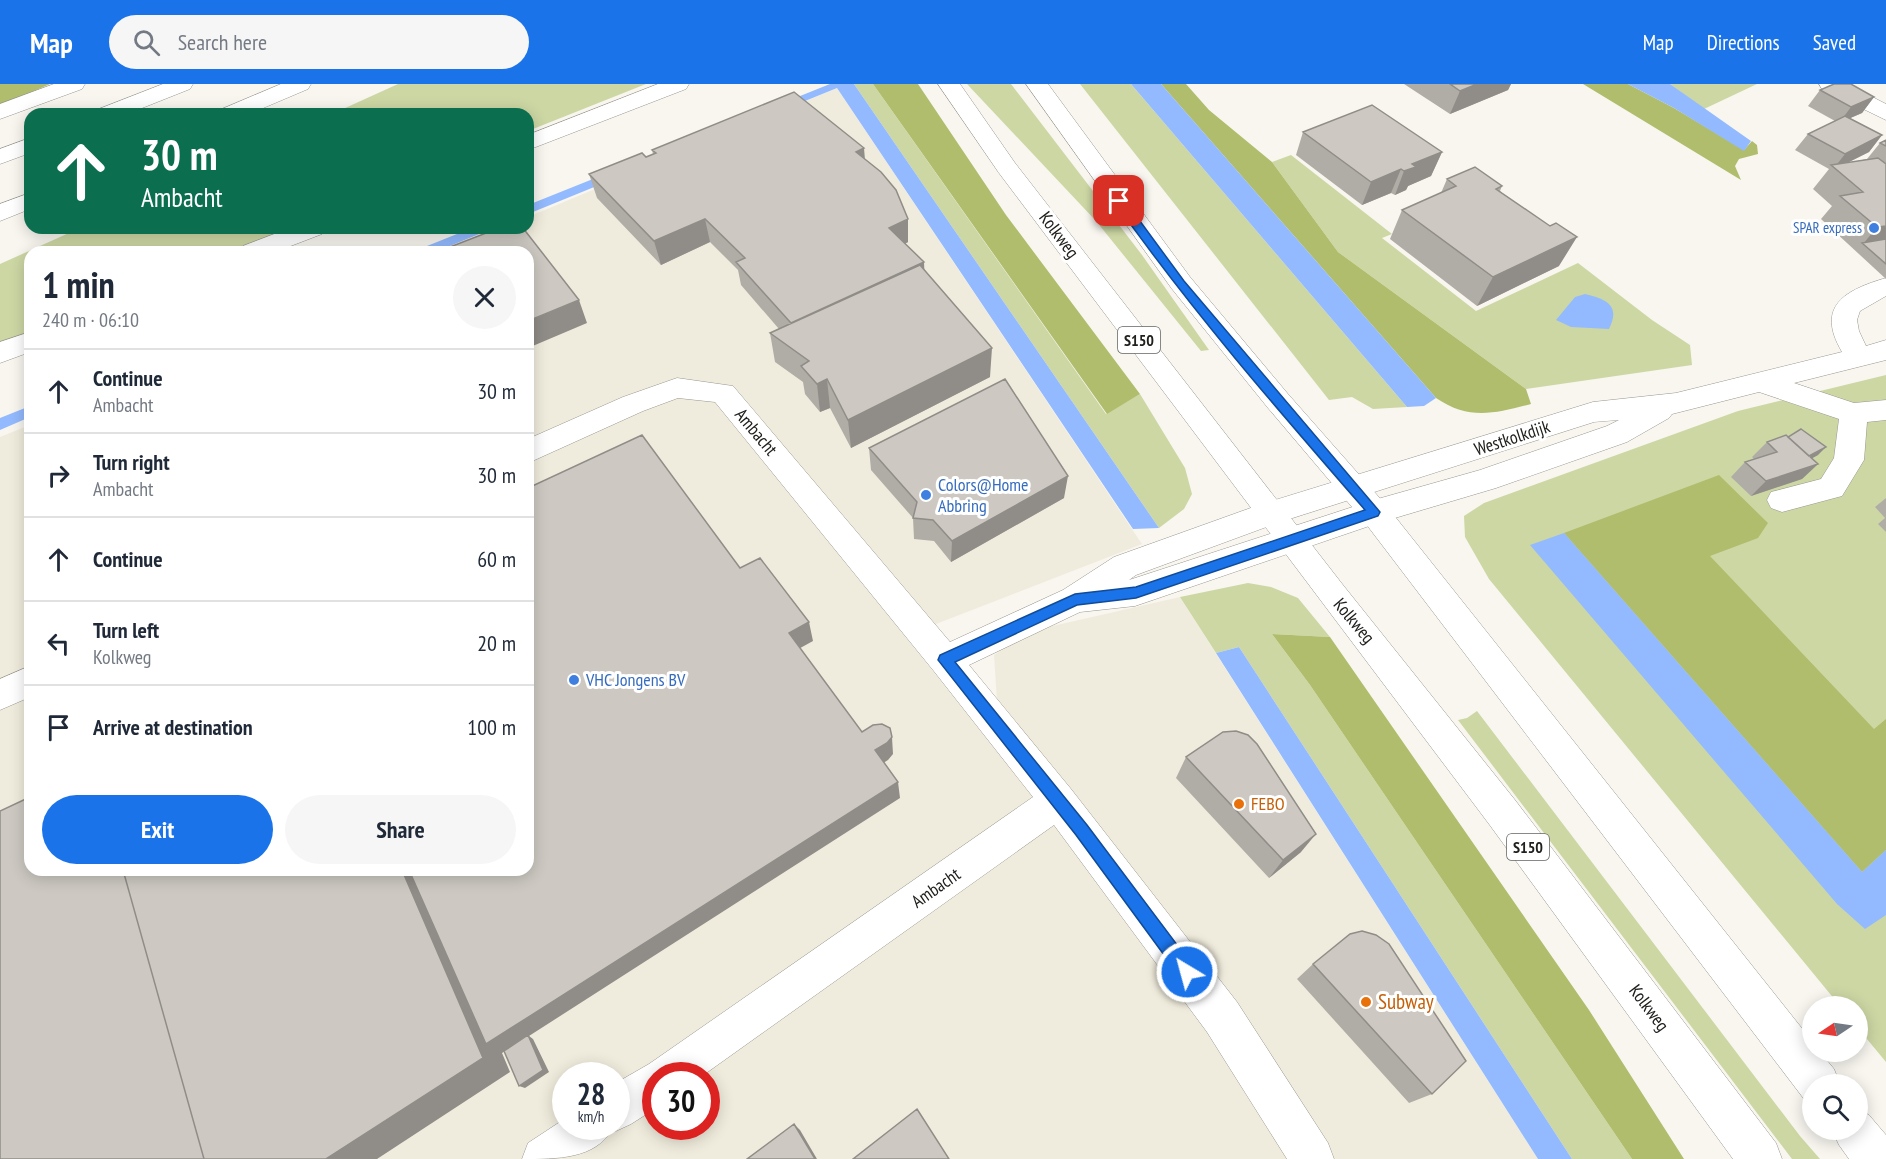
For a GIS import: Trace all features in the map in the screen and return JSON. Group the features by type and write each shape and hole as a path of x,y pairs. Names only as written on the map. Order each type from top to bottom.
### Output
{"main road":[{"path":"0,112 75,84"},
{"path":"122,108 182,84"},
{"path":"245,108 300,84"},
{"path":"534,141 678,84"},
{"name":"Kolkweg","path":"949,84 1007,168 1509,821 1760,1159"},
{"path":"1037,84 1181,283 1363,500 1811,1074"},
{"path":"1830,84 1886,114"},
{"path":"0,157 24,147"},
{"path":"0,213 24,203"},
{"path":"267,246 298,234"},
{"path":"1858,356 1846,338 1842,322 1849,305 1871,291 1886,287"},
{"path":"0,353 24,343"},
{"name":"Westkolkdijk","path":"1280,526 1363,500 1485,480 1617,434 1676,403 1886,350"},
{"path":"1756,381 1854,413 1886,410"},
{"name":"Ambacht","path":"534,449 633,404 676,388 723,393 945,660 1058,801 684,1062"},
{"path":"1782,500 1831,488 1848,460 1854,413"},
{"path":"945,660 1075,600 1136,593 1280,526"},
{"path":"0,695 24,684"},
{"path":"1058,801 1222,1017 1312,1159"},
{"path":"544,1159 571,1140"},
{"path":"1862,1140 1876,1159"}],"shaded area":[{"path":"837,88 1142,544 905,636 1321,1159 0,1159 0,437 24,427 24,876 534,876 534,246 521,246 508,234 534,234 534,214"},
{"path":"1180,597 1538,1159 1331,1159 997,702 994,655 1026,632"}],"green space":[{"path":"0,84 50,84 0,106"},
{"path":"398,84 646,84 534,129 534,108 345,108"},
{"path":"854,84 873,84 1106,414 1140,394 1185,468 1192,494 1184,509 1159,528"},
{"path":"873,84 918,84 1006,215 1140,394 1107,414"},
{"path":"967,84 1011,84 1142,255 1209,350 1201,351 1096,221"},
{"path":"1080,84 1131,84 1407,407 1373,409 1352,397 1329,400"},
{"path":"1161,84 1186,84 1209,110 1272,162 1338,252 1526,389 1531,404 1483,413 1460,410 1436,398"},
{"path":"1583,84 1628,84 1674,108 1744,150 1752,141 1757,145 1758,154 1739,159 1735,166 1741,180"},
{"path":"1670,84 1757,84 1704,109"},
{"path":"1291,155 1392,234 1382,238 1476,311 1578,263 1652,320 1690,345 1692,365 1526,389 1338,252 1272,162"},
{"path":"67,234 276,234 246,246 40,246"},
{"path":"24,253 24,336 0,346 0,264"},
{"path":"1886,375 1886,1062 1868,1040 1868,996 1832,996 1489,579 1465,537 1464,516 1484,503 1738,411"},
{"path":"1719,475 1768,523 1758,538 1710,556 1874,729 1886,719 1886,850 1862,872 1564,533"},
{"path":"1248,583 1271,587 1298,598 1330,637 1272,634 1310,685 1632,1159 1572,1159 1239,647 1216,653 1180,597"},
{"path":"1272,634 1330,637 1589,1010 1684,1159 1632,1159 1310,685"},
{"path":"1477,711 1802,1140 1820,1159 1792,1159 1458,720 1467,718"}],"water":[{"path":"830,84 854,84 1159,528 1133,529 837,88 534,212 534,203"},
{"path":"1131,84 1161,84 1436,398 1424,406 1407,407"},
{"path":"1628,84 1670,84 1751,141 1744,151 1674,108"},
{"path":"457,234 479,234 450,246 427,246"},
{"path":"1585,294 1609,304 1613,314 1609,329 1571,327 1556,320 1575,297"},
{"path":"24,408 24,420 0,430 0,418"},
{"path":"1564,533 1862,872 1886,850 1886,915 1865,929 1837,904 1530,545"},
{"path":"1239,647 1572,1159 1538,1159 1216,653"}],"building":[{"path":"1450,84 1477,84 1460,91"},
{"path":"1834,84 1851,84 1874,97 1851,107 1820,90"},
{"path":"794,92 864,148 856,152 881,172 896,190 908,219 889,228 924,262 791,323 736,262 745,258 705,219 654,241 589,174 642,153 646,157 656,153 652,150"},
{"path":"1372,105 1442,152 1412,164 1416,167 1404,171 1401,169 1371,182 1303,132"},
{"path":"1845,116 1882,135 1845,154 1808,134"},
{"path":"1878,158 1886,164 1886,226 1877,227 1840,196 1863,192 1831,165"},
{"path":"1475,167 1502,186 1496,189 1550,226 1556,223 1577,237 1493,277 1402,210 1456,186 1447,179"},
{"path":"484,234 528,234 579,300 534,319 534,246 452,246"},
{"path":"1886,239 1886,264 1862,243"},
{"path":"920,265 992,348 848,420 827,379 817,384 801,366 809,361 770,333"},
{"path":"1005,379 1068,476 952,541 933,520 913,518 917,502 869,448"},
{"path":"1801,429 1826,447 1809,456 1788,437"},
{"path":"642,435 740,568 760,558 809,622 789,633 862,732 873,725 882,724 890,728 892,737 875,750 898,782 486,1044 412,876 534,876 534,485"},
{"path":"1786,435 1818,464 1766,481 1745,462 1777,452 1767,442"},
{"path":"1236,731 1248,735 1257,744 1316,834 1283,860 1186,757 1223,732"},
{"path":"24,800 24,876 125,876 204,1159 0,1159 0,811"},
{"path":"125,876 405,876 483,1058 326,1159 204,1159"},
{"path":"1362,931 1376,935 1389,944 1466,1061 1432,1094 1313,964 1350,934"},
{"path":"528,1035 543,1070 519,1086 504,1051"},
{"path":"917,1109 949,1159 853,1159"},
{"path":"794,1124 815,1159 747,1159"}],"place":[{"name":"SPAR express","path":"1874,228"},
{"name":"Colors@Home Abbring","path":"926,495"},
{"name":"VHC Jongens BV","path":"574,680"},
{"name":"FEBO","path":"1239,804"},
{"name":"Subway","path":"1366,1002"}],"route":[{"path":"1119,201 1181,283 1278,401 1374,512 1136,593 1075,600 945,660 1081,830 1187,972"}]}
